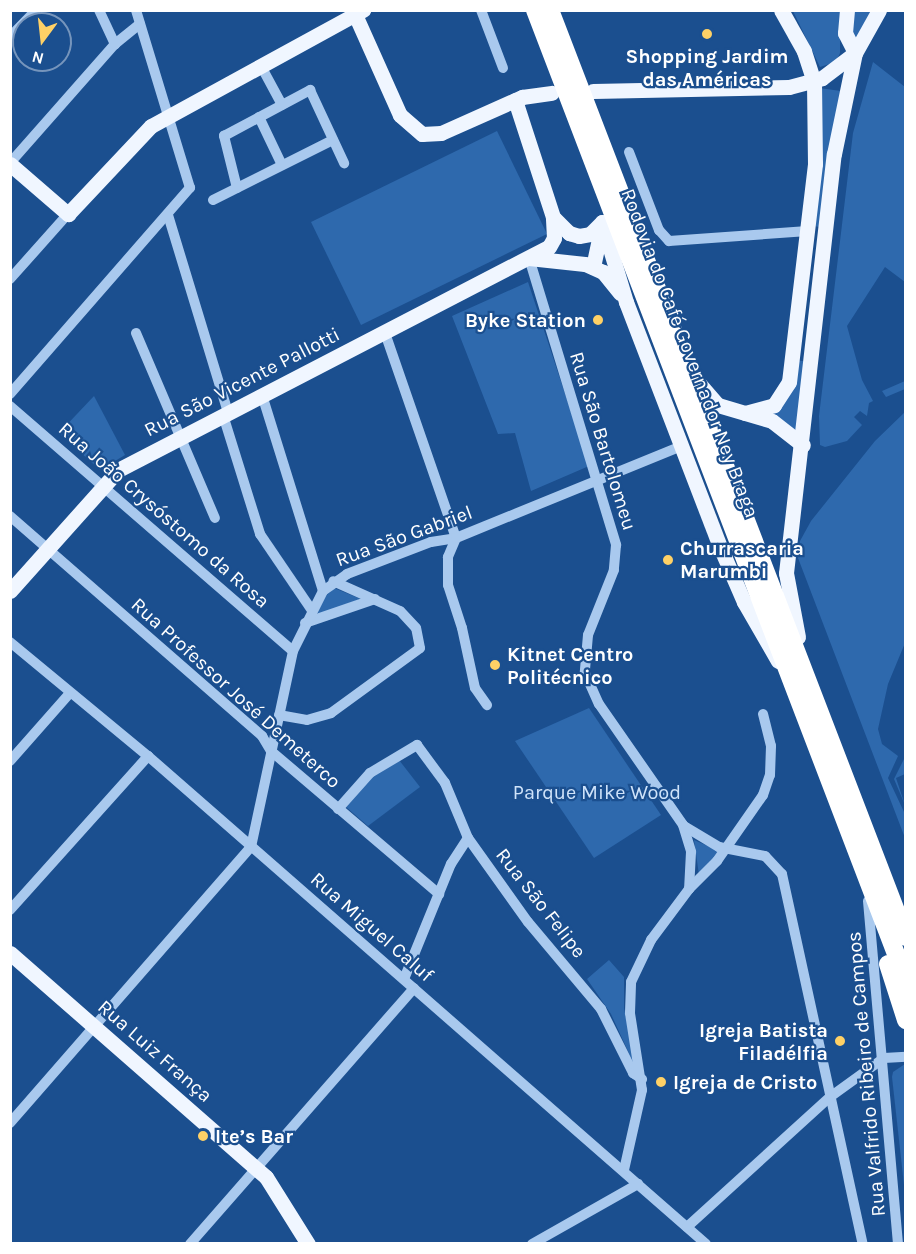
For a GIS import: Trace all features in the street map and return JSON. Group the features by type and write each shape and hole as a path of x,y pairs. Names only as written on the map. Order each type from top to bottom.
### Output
{"highway":[{"name":"Rodovia do Café Governador Ney Braga","path":"535,10 906,980"},
{"name":"Rodovia do Café Governador Ney Braga","path":"549,10 906,937"},
{"path":"577,121 602,222"},
{"path":"849,833 906,1020"},
{"path":"875,854 906,918"}],"main road":[{"path":"745,413 765,410 787,390 806,252 816,146 814,82 808,61 781,10"},
{"path":"847,10 845,33 855,53"},
{"path":"811,688 786,586 834,154 855,53 879,10"},
{"path":"10,163 68,214 130,144 169,115 357,12 400,115 422,134 441,133 515,100 552,93"},
{"path":"593,91 775,88 814,82 855,53"},
{"path":"515,100 553,217 573,235 577,262"},
{"name":"Rua São Vicente Pallotti","path":"10,591 101,485 118,470 529,258 552,243 553,217"},
{"path":"573,235 591,234 602,222"},
{"path":"593,267 602,222"},
{"path":"602,222 626,302 740,594 792,683"},
{"path":"808,231 820,239 824,249"},
{"path":"529,258 577,262 593,267 612,281 626,302"},
{"path":"686,366 712,400 725,409 772,421 803,445"},
{"name":"Rua Luiz França","path":"10,953 256,1168 283,1199 308,1244"}],"street":[{"path":"10,37 36,10"},
{"path":"99,10 115,44"},
{"path":"10,394 190,188 136,10"},
{"path":"481,10 503,68"},
{"path":"10,163 115,44 140,24"},
{"path":"261,66 282,105"},
{"path":"237,188 224,136 310,90 344,163"},
{"path":"259,117 282,165"},
{"path":"213,200 333,140"},
{"path":"629,152 659,230 669,241 783,235 808,231"},
{"path":"10,279 68,214"},
{"path":"168,215 260,534 311,609"},
{"path":"783,235 806,252"},
{"name":"Rua São Bartolomeu","path":"529,258 597,480 617,557 588,635 585,673 593,695 683,825 691,852 689,889"},
{"path":"136,333 182,436 215,518"},
{"path":"385,333 456,538 448,557 448,585 462,628 475,688 487,705"},
{"path":"262,396 323,591"},
{"name":"Rua João Crysóstomo da Rosa","path":"10,406 293,651"},
{"name":"Rua São Gabriel","path":"251,847 293,651 311,609 333,581 431,542 456,538 682,446"},
{"name":"Rua Professor José Demeterco","path":"10,516 262,736 271,751 439,894"},
{"path":"279,715 307,720 322,717 418,651 421,640 412,622 400,611 333,581"},
{"path":"304,623 375,599"},
{"name":"Rua Miguel Caluf","path":"10,642 148,756 706,1244"},
{"path":"10,761 70,693"},
{"path":"624,1170 642,1103 642,1079 630,1013 631,982 643,953 689,889 727,849 758,804 770,775 770,735 763,714"},
{"name":"Rua São Felipe","path":"338,808 370,773 417,745 445,783 468,838 528,922 602,1009 633,1072 642,1079"},
{"path":"10,910 148,756"},
{"path":"683,825 700,838 727,849 765,856 782,874 864,1244"},
{"path":"404,979 455,856 468,838"},
{"path":"10,1123 251,847"},
{"name":"Rua Valfrido Ribeiro de Campos","path":"868,901 884,1058 898,1244"},
{"path":"190,1244 414,987"},
{"path":"687,1227 830,1097 884,1058 906,1058"},
{"path":"532,1244 638,1184"}],"green space":[{"path":"793,11 840,11 840,53 836,62 820,67"},
{"path":"854,11 874,11 855,43 852,41"},
{"path":"873,62 905,87 905,282 885,267 847,326 862,380 873,401 869,403 867,416 860,411 854,417 862,425 847,441 825,447 820,445 819,416 853,133"},
{"path":"819,88 841,91 820,227 813,226"},
{"path":"497,131 547,234 361,325 311,222"},
{"path":"528,282 589,466 531,491 515,433 498,434 452,316"},
{"path":"793,360 812,362 803,445 765,410"},
{"path":"905,381 905,389 886,397 882,391"},
{"path":"94,396 125,455 100,470 59,433"},
{"path":"905,412 905,643 888,684 878,729 882,744 898,756 888,778 905,814 905,838 798,558 800,541 811,521 875,441"},
{"path":"334,588 361,599 319,614 315,611 321,600"},
{"name":"Parque Mike Wood","path":"589,708 661,815 594,858 515,741"},
{"path":"904,759 905,774 896,778 905,805 894,779"},
{"path":"399,760 420,787 368,826 346,807 369,779"},
{"path":"694,840 720,851 699,875"},
{"path":"609,960 624,977 624,1008 637,1071 611,1014 587,979"},
{"path":"905,1064 905,1194 892,1077 893,1072"}],"place":[{"name":"Shopping Jardim das Américas","path":"707,34"},
{"name":"Byke Station","path":"598,320"},
{"name":"Churrascaria Marumbi","path":"668,560"},
{"name":"Kitnet Centro Politécnico","path":"495,665"},
{"name":"Igreja Batista Filadélfia","path":"840,1041"},
{"name":"Igreja de Cristo","path":"661,1082"},
{"name":"Ite’s Bar","path":"203,1136"}]}
